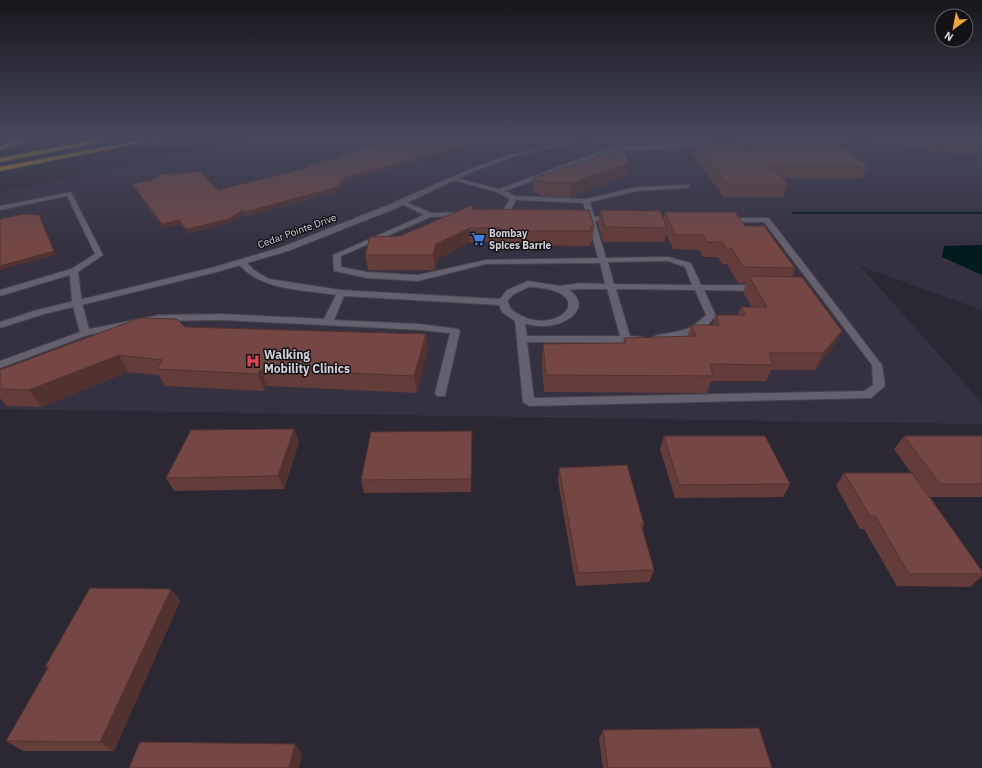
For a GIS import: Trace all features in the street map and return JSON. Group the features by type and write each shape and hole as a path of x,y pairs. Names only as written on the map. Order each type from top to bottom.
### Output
{"street":[{"name":"Cedar Pointe Drive","path":"0,325 241,262 285,249 402,202 468,173"}],"lane":[{"path":"499,191 548,173"},
{"path":"452,179 499,191 514,198 586,201 637,189 687,186"},
{"path":"0,208 69,193 99,255 74,271 0,293"},
{"path":"505,214 514,198"},
{"path":"586,201 589,218 626,340"},
{"path":"402,202 430,215"},
{"path":"475,214 430,215 337,255 337,269 367,275 418,278 486,262 602,258 668,258 688,265 711,316 697,329 670,337 626,340 522,339"},
{"path":"566,216 628,220"},
{"path":"520,320 529,402 867,395 879,386 877,365 766,220 720,220"},
{"path":"241,262 251,272 267,281 341,293 503,302"},
{"path":"74,271 77,304 84,332"},
{"path":"539,284 560,289 568,293 574,306 565,318 544,323 520,320 508,312 503,302 505,296 510,291 518,287 539,284"},
{"path":"560,289 580,286 773,288"},
{"path":"803,288 818,288"},
{"path":"328,322 341,293"},
{"path":"0,365 84,332 159,318 223,317 328,322 456,331 441,393"}],"shaded area":[{"path":"93,173 982,173 982,310 860,266 982,403 982,424 0,409 0,192"},
{"path":"982,245 982,275 942,257 944,246"}],"building":[{"path":"201,173 218,190 287,173 361,173 345,177 337,187 246,212 243,210 229,219 187,229 179,220 162,224 132,184 155,179 162,174"},
{"path":"549,173 601,173 572,183 541,182 533,178"},
{"path":"719,173 777,173 788,184 728,184"},
{"path":"472,205 473,209 589,210 594,227 591,227 592,231 501,231 500,228 470,228 436,244 433,255 365,255 370,237 400,236"},
{"path":"600,210 660,211 667,228 605,227"},
{"path":"665,212 735,212 745,226 764,226 795,268 743,267 732,249 727,249 722,242 707,242 703,235 676,235"},
{"path":"23,214 39,215 54,251 0,266 0,219"},
{"path":"749,276 802,277 842,331 823,353 769,353 773,365 710,364 713,376 546,375 543,344 626,343 624,338 696,336 691,325 719,325 716,315 745,315 741,307 767,307"},
{"path":"140,318 177,319 185,327 426,334 414,376 261,369 258,374 156,369 163,360 119,355 29,390 0,389 0,370"},
{"path":"294,429 278,476 166,478 191,430"},
{"path":"472,431 471,479 361,480 371,432"},
{"path":"664,436 765,436 790,484 679,485"},
{"path":"904,436 982,436 982,484 940,484"},
{"path":"627,465 644,524 641,524 654,570 578,573 559,468"},
{"path":"844,473 912,473 982,571 982,574 909,574 875,516 870,516"},
{"path":"90,588 171,589 100,742 6,741 49,666 45,667"},
{"path":"759,728 772,768 608,768 603,730"},
{"path":"140,742 295,744 289,768 129,768"}],"waterway":[{"path":"793,213 982,213"}],"place":[{"name":"Bombay Spices Barrie","path":"478,239"},
{"name":"Walking Mobility Clinics","path":"253,361"}]}
